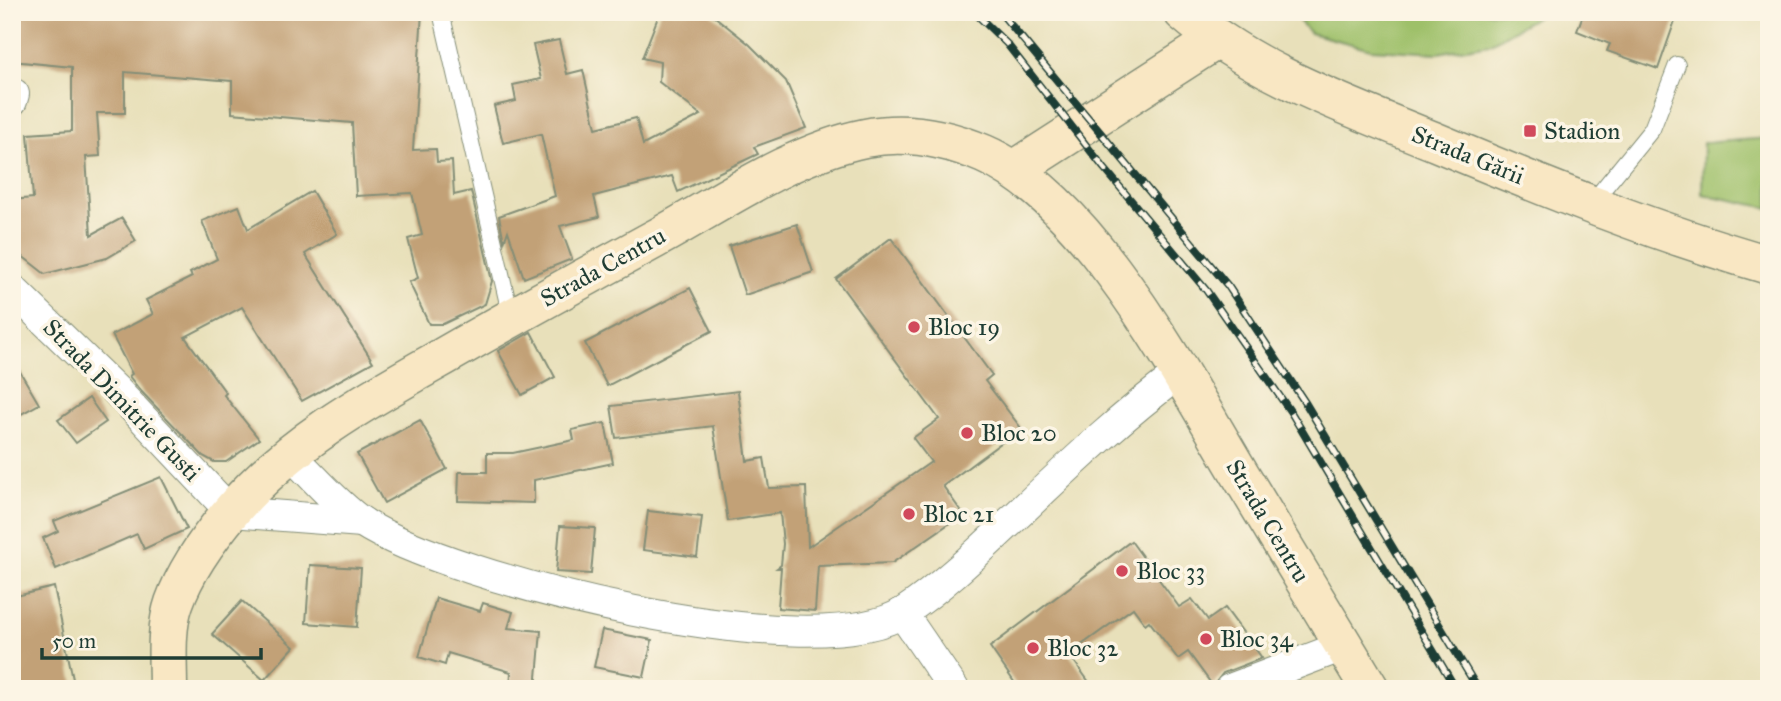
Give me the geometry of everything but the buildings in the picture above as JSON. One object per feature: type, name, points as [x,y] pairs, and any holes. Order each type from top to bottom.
[{"type":"main road","name":"Strada Gării","points":[[1183,12],[1216,40],[1358,110],[1589,205],[1667,234],[1769,265]]},
{"type":"main road","points":[[1014,170],[1216,40]]},
{"type":"main road","name":"Strada Centru","points":[[168,689],[168,638],[173,605],[188,573],[231,512],[289,453],[365,402],[510,317],[797,161],[861,139],[888,135],[915,135],[954,143],[1014,170],[1060,206],[1095,248],[1180,373],[1357,673]]},
{"type":"street","name":"Strada Dimitrie Gusti","points":[[12,289],[117,391],[231,512]]},
{"type":"street","points":[[289,453],[362,522],[440,558],[488,575],[570,598],[701,621],[813,632],[855,628],[902,613],[970,559],[1125,414],[1180,373]]},
{"type":"street","points":[[231,512],[362,522]]},
{"type":"street","points":[[902,613],[954,689]]},
{"type":"street","points":[[1230,689],[1357,673]]},
{"type":"lane","points":[[441,12],[510,317]]},
{"type":"lane","points":[[1589,205],[1652,129],[1677,65]]},
{"type":"green space","points":[[1291,12],[1545,12],[1489,44],[1438,53],[1371,49],[1310,33]]},
{"type":"green space","points":[[1769,138],[1769,208],[1702,194],[1703,143]]},
{"type":"railway","points":[[974,12],[1007,44],[1104,168],[1206,290],[1292,414],[1456,689]]},
{"type":"railway","points":[[1000,12],[1228,286],[1306,404],[1478,689]]},
{"type":"place","name":"Stadion","points":[[1530,131]]},
{"type":"place","name":"Bloc 19","points":[[914,327]]},
{"type":"place","name":"Bloc 20","points":[[967,433]]},
{"type":"place","name":"Bloc 21","points":[[909,514]]},
{"type":"place","name":"Bloc 33","points":[[1122,571]]},
{"type":"place","name":"Bloc 34","points":[[1206,639]]},
{"type":"place","name":"Bloc 32","points":[[1033,648]]}]
